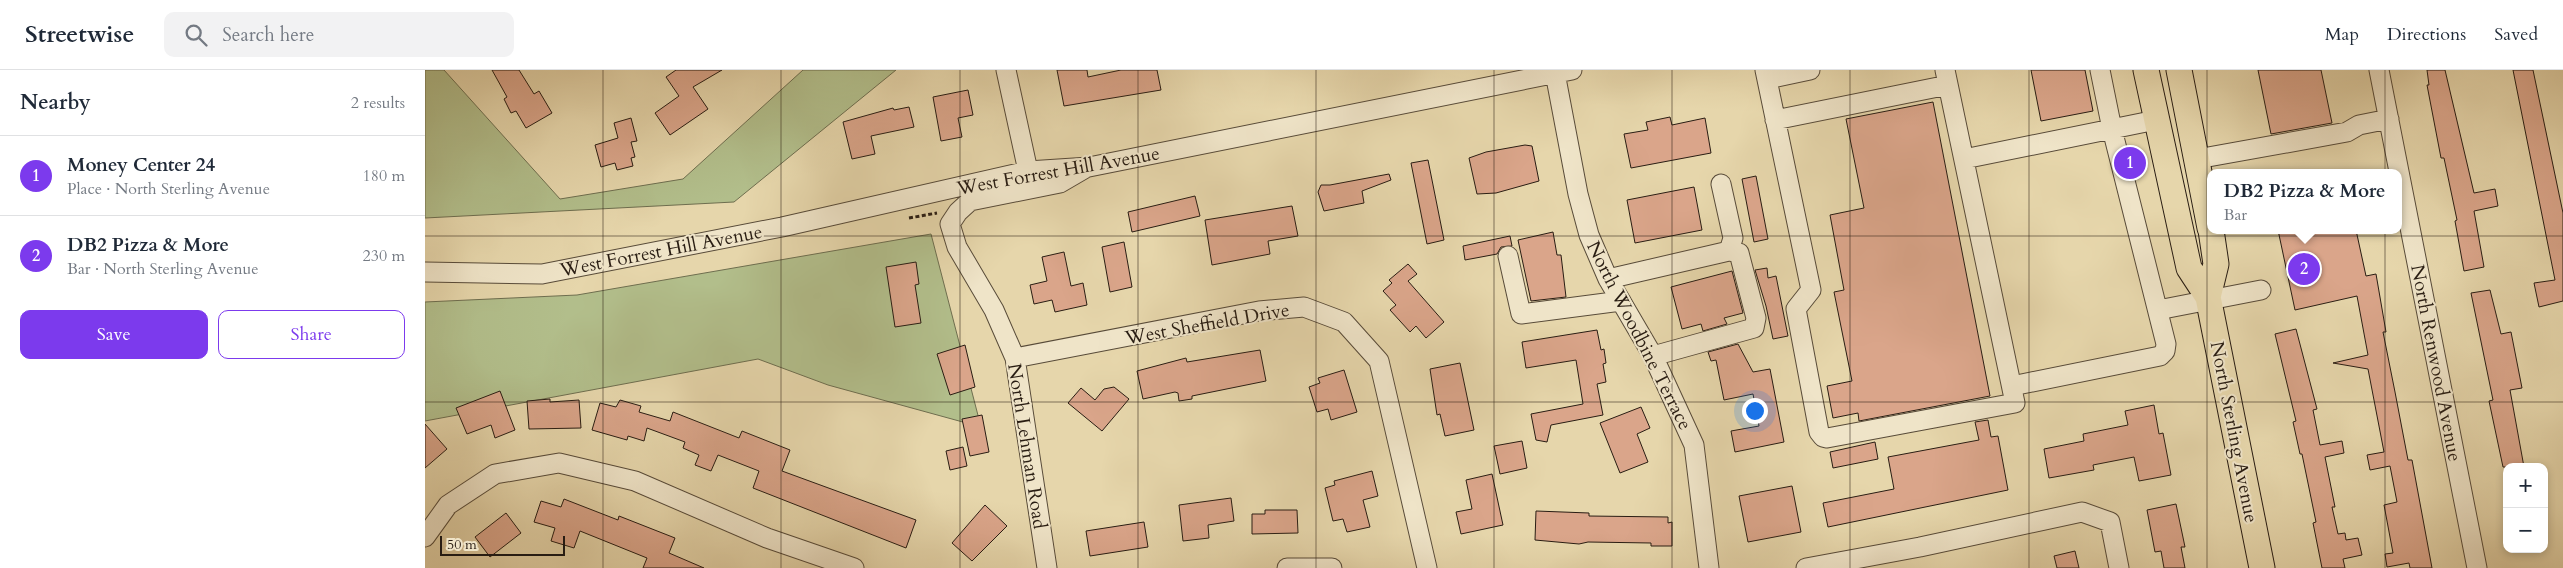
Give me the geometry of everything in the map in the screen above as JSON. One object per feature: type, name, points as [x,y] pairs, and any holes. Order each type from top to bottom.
[{"type":"main road","name":"North Sterling Avenue","points":[[2146,70],[2189,268],[2209,299],[2262,568]]},
{"type":"main road","name":"North Sterling Avenue","points":[[2179,70],[2207,206]]},
{"type":"main road","name":"North Sterling Avenue","points":[[2209,299],[2217,264],[2212,234]]},
{"type":"street","points":[[1006,70],[1028,171]]},
{"type":"street","points":[[1775,120],[1946,78],[2015,403],[1823,437],[1819,432],[1796,309],[1811,290],[1775,120],[1766,74],[1810,70]]},
{"type":"street","points":[[2012,386],[2160,356],[2165,351],[2166,344],[2112,129],[2100,70]]},
{"type":"street","name":"North Renwood Avenue","points":[[2379,70],[2399,169]]},
{"type":"street","name":"West Forrest Hill Avenue","points":[[425,272],[542,274],[588,266],[782,227],[1028,171],[1089,167],[1563,72]]},
{"type":"street","name":"North Woodbine Terrace","points":[[1563,72],[1578,194],[1589,234],[1608,279],[1653,356],[1694,444],[1709,568]]},
{"type":"street","points":[[2197,159],[2347,132],[2359,124],[2389,119]]},
{"type":"street","points":[[1964,159],[2157,120]]},
{"type":"street","name":"North Lehman Road","points":[[1047,568],[1015,358],[994,310],[957,247],[951,224],[958,212],[970,201],[1060,183],[1089,167]]},
{"type":"street","points":[[1721,184],[1733,238],[1729,251]]},
{"type":"street","name":"North Renwood Avenue","points":[[2402,185],[2477,568]]},
{"type":"street","points":[[1608,279],[1729,251],[1739,253],[1756,318],[1754,328],[1653,356]]},
{"type":"street","points":[[1508,256],[1521,314],[1621,302]]},
{"type":"street","points":[[2158,310],[2261,290]]},
{"type":"street","name":"West Sheffield Drive","points":[[1015,358],[1259,310],[1305,307],[1344,322],[1379,361],[1427,568]]},
{"type":"street","points":[[425,537],[448,506],[495,474],[559,463],[635,481],[767,538],[854,568]]},
{"type":"street","points":[[1805,568],[1920,547],[2082,512],[2110,522],[2119,568]]},
{"type":"street","points":[[1287,568],[1333,568]]},
{"type":"green space","points":[[425,70],[444,70],[560,199],[683,179],[803,70],[896,70],[734,202],[425,218]]},
{"type":"green space","points":[[931,234],[981,427],[828,385],[758,359],[425,421],[425,302],[577,295]]},
{"type":"building","points":[[492,70],[519,70],[534,94],[539,91],[552,113],[526,128],[516,111],[511,113],[504,99],[507,97]]},
{"type":"building","points":[[676,70],[722,70],[693,87],[708,109],[670,135],[655,113],[679,96],[666,77]]},
{"type":"building","points":[[1057,70],[1087,70],[1088,77],[1121,70],[1157,70],[1161,90],[1064,106]]},
{"type":"building","points":[[2031,70],[2085,70],[2093,111],[2041,121]]},
{"type":"building","points":[[2258,70],[2321,70],[2332,123],[2271,134]]},
{"type":"building","points":[[2427,70],[2445,70],[2474,193],[2495,189],[2498,206],[2474,211],[2484,267],[2464,271],[2455,221],[2457,220],[2444,158],[2441,158],[2427,85],[2429,85]]},
{"type":"building","points":[[2513,70],[2533,70],[2563,213],[2563,301],[2539,307],[2534,283],[2555,280]]},
{"type":"building","points":[[968,90],[973,115],[958,118],[962,137],[941,141],[933,97]]},
{"type":"building","points":[[1933,102],[1990,396],[1859,421],[1858,413],[1833,418],[1827,386],[1852,381],[1834,292],[1844,290],[1830,215],[1864,208],[1846,119]]},
{"type":"building","points":[[909,107],[914,127],[871,136],[875,154],[852,159],[843,122],[893,108],[894,110]]},
{"type":"building","points":[[1670,117],[1672,125],[1705,118],[1711,153],[1631,168],[1624,134],[1648,130],[1646,122]]},
{"type":"building","points":[[631,118],[637,141],[631,142],[635,157],[631,158],[633,166],[617,170],[615,163],[601,167],[595,145],[618,138],[614,123]]},
{"type":"building","points":[[1525,145],[1532,146],[1539,181],[1496,193],[1477,194],[1469,158],[1486,152]]},
{"type":"building","points":[[1428,160],[1444,240],[1427,244],[1411,163]]},
{"type":"building","points":[[1389,174],[1391,180],[1362,191],[1364,203],[1324,211],[1318,192],[1321,185]]},
{"type":"building","points":[[1756,176],[1768,239],[1754,242],[1742,179]]},
{"type":"building","points":[[1694,187],[1702,230],[1635,243],[1627,200]]},
{"type":"building","points":[[1195,196],[1200,216],[1132,232],[1128,212]]},
{"type":"building","points":[[1292,206],[1298,236],[1268,241],[1270,254],[1212,265],[1205,220]]},
{"type":"building","points":[[1553,232],[1557,255],[1561,255],[1566,297],[1531,301],[1518,240]]},
{"type":"building","points":[[2279,234],[2357,234],[2366,276],[2376,274],[2386,332],[2383,332],[2408,460],[2412,460],[2432,568],[2410,568],[2409,563],[2387,567],[2385,554],[2393,553],[2384,505],[2397,502],[2390,466],[2370,470],[2367,455],[2384,452],[2368,369],[2333,363],[2368,355],[2357,296],[2295,310]]},
{"type":"building","points":[[1510,236],[1512,246],[1501,247],[1497,254],[1465,260],[1463,246]]},
{"type":"building","points":[[1124,242],[1132,287],[1110,292],[1102,247]]},
{"type":"building","points":[[1064,252],[1071,286],[1083,283],[1087,305],[1055,312],[1052,300],[1034,304],[1030,285],[1047,281],[1042,257]]},
{"type":"building","points":[[916,262],[919,284],[915,285],[921,323],[895,327],[886,267]]},
{"type":"building","points":[[1408,264],[1417,274],[1408,281],[1444,322],[1426,338],[1416,326],[1410,332],[1390,310],[1396,305],[1383,291],[1392,283],[1389,280]]},
{"type":"building","points":[[1767,268],[1768,278],[1776,276],[1788,336],[1773,339],[1766,306],[1755,270]]},
{"type":"building","points":[[1732,271],[1743,313],[1724,318],[1727,324],[1703,331],[1701,324],[1682,329],[1671,287]]},
{"type":"building","points":[[2490,290],[2501,334],[2511,332],[2522,388],[2510,390],[2523,463],[2503,463],[2503,467],[2489,401],[2493,400],[2471,293]]},
{"type":"building","points":[[2296,329],[2317,409],[2313,410],[2320,445],[2342,441],[2344,453],[2325,457],[2335,507],[2332,507],[2338,534],[2345,533],[2346,540],[2358,538],[2362,555],[2343,559],[2345,568],[2322,568],[2313,523],[2316,522],[2302,454],[2300,454],[2293,422],[2296,421],[2275,334]]},
{"type":"building","points":[[1597,330],[1601,350],[1604,349],[1606,363],[1603,364],[1606,382],[1597,384],[1603,415],[1551,425],[1547,442],[1536,440],[1531,414],[1583,404],[1576,360],[1526,368],[1522,342]]},
{"type":"building","points":[[1738,344],[1753,372],[1770,369],[1784,442],[1735,452],[1731,431],[1759,426],[1753,394],[1724,400],[1716,360],[1711,361],[1708,352]]},
{"type":"building","points":[[965,345],[975,387],[950,395],[937,354]]},
{"type":"building","points":[[1260,350],[1266,381],[1192,396],[1192,399],[1179,401],[1178,393],[1175,392],[1143,399],[1137,371],[1186,358],[1187,362]]},
{"type":"building","points":[[1460,363],[1474,430],[1445,436],[1440,414],[1437,415],[1430,369]]},
{"type":"building","points":[[1344,370],[1357,412],[1331,420],[1328,409],[1317,412],[1309,387],[1320,383],[1318,378]]},
{"type":"building","points":[[1114,387],[1129,399],[1102,431],[1068,403],[1081,388],[1095,400],[1104,389]]},
{"type":"building","points":[[500,391],[515,430],[495,438],[491,425],[467,434],[456,408]]},
{"type":"building","points":[[550,399],[550,402],[579,400],[581,428],[529,429],[527,401]]},
{"type":"building","points":[[620,400],[641,406],[639,412],[670,421],[673,412],[739,438],[742,431],[790,450],[782,471],[916,520],[906,548],[753,488],[759,471],[718,455],[711,471],[695,465],[699,455],[683,448],[685,442],[647,428],[644,441],[628,436],[627,440],[592,430],[600,403],[616,407]]},
{"type":"building","points":[[2154,405],[2159,434],[2163,433],[2171,475],[2139,481],[2134,457],[2093,465],[2094,470],[2049,478],[2044,449],[2084,441],[2083,434],[2128,425],[2125,411]]},
{"type":"building","points":[[1641,407],[1650,428],[1637,434],[1648,462],[1620,473],[1600,423]]},
{"type":"building","points":[[982,415],[989,452],[970,456],[962,419]]},
{"type":"building","points":[[1988,420],[1991,437],[1998,436],[2008,490],[1828,527],[1823,503],[1894,489],[1888,457],[1979,440],[1975,422]]},
{"type":"building","points":[[425,424],[447,449],[425,468]]},
{"type":"building","points":[[1522,441],[1527,468],[1500,474],[1494,446]]},
{"type":"building","points":[[1875,442],[1878,459],[1833,468],[1830,452]]},
{"type":"building","points":[[963,447],[967,466],[950,470],[946,451]]},
{"type":"building","points":[[1372,471],[1378,496],[1363,500],[1370,527],[1347,532],[1343,519],[1333,521],[1325,488],[1335,485],[1334,481]]},
{"type":"building","points":[[1492,474],[1503,525],[1461,534],[1456,512],[1472,509],[1466,480]]},
{"type":"building","points":[[1792,486],[1801,532],[1748,542],[1739,496]]},
{"type":"building","points":[[1231,498],[1234,521],[1208,525],[1209,538],[1183,541],[1179,505]]},
{"type":"building","points":[[564,499],[618,520],[619,516],[675,538],[669,553],[704,568],[643,568],[647,558],[580,531],[574,548],[551,541],[555,528],[534,522],[541,501],[561,507]]},
{"type":"building","points":[[2176,504],[2185,547],[2181,547],[2185,568],[2164,568],[2161,551],[2155,552],[2147,510]]},
{"type":"building","points":[[985,505],[1007,526],[972,561],[952,543]]},
{"type":"building","points":[[1265,510],[1297,510],[1298,533],[1252,534],[1252,514],[1265,514]]},
{"type":"building","points":[[1536,511],[1589,513],[1589,516],[1668,517],[1668,523],[1672,522],[1672,546],[1651,546],[1651,543],[1588,542],[1579,544],[1535,540]]},
{"type":"building","points":[[506,513],[521,533],[490,557],[475,537]]},
{"type":"building","points":[[1144,522],[1148,547],[1090,556],[1086,531]]},
{"type":"building","points":[[2075,551],[2079,568],[2057,568],[2054,556]]},
{"type":"place","name":"Money Center 24","points":[[2130,163]]},
{"type":"place","name":"DB2 Pizza & More","points":[[2304,269]]}]
